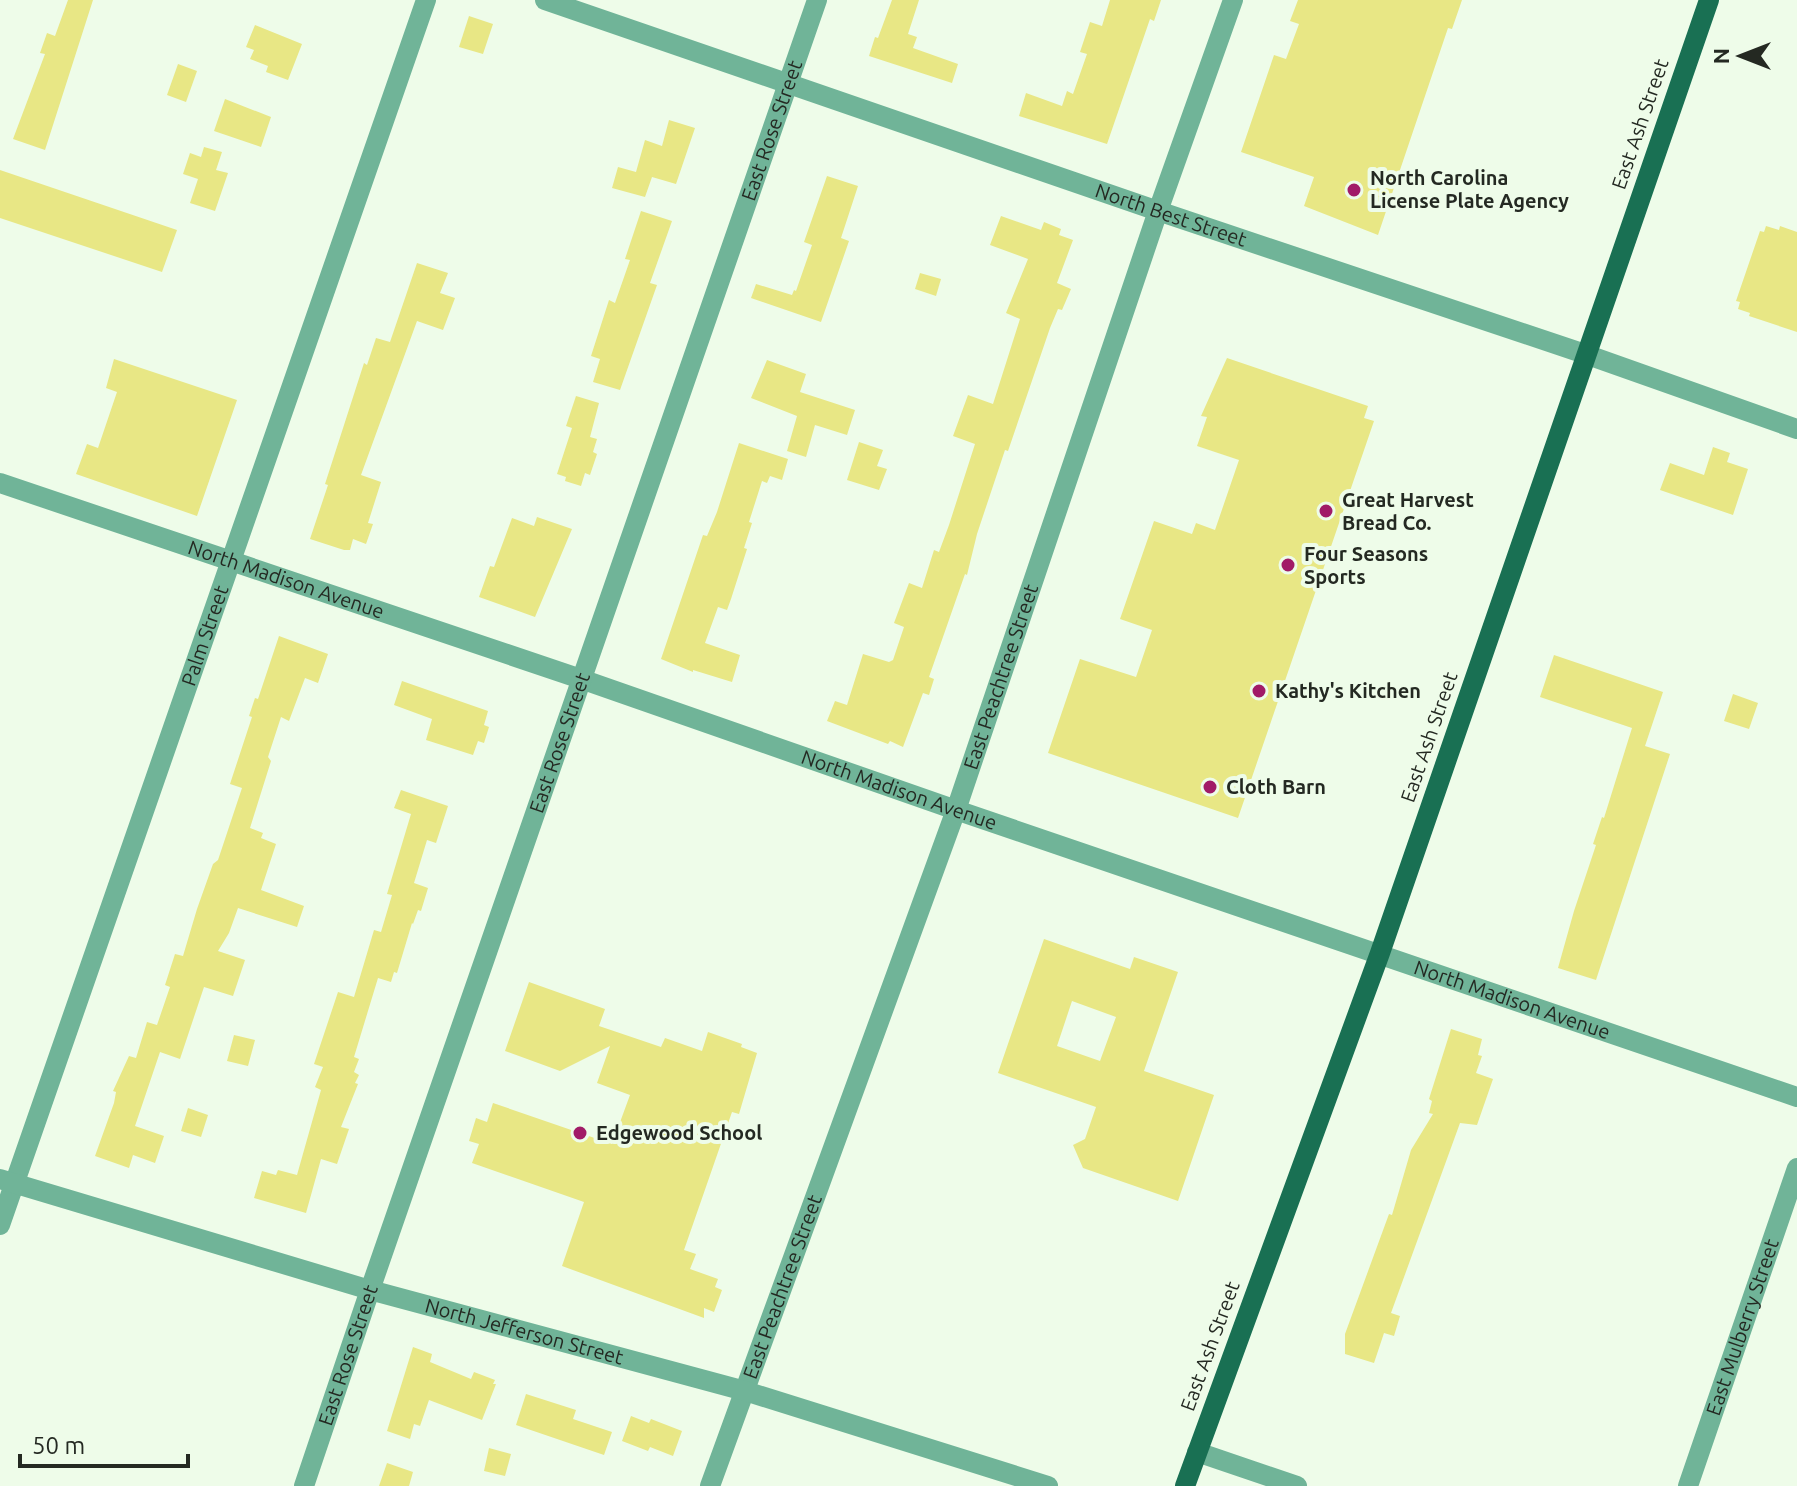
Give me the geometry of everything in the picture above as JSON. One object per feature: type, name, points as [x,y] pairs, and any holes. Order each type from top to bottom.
[{"type":"main road","name":"East Ash Street","points":[[1185,1486],[1380,953],[1709,0]]},
{"type":"street","name":"Palm Street","points":[[0,1225],[7,1181],[232,563],[426,0]]},
{"type":"street","name":"North Best Street","points":[[545,0],[1797,429]]},
{"type":"street","name":"East Rose Street","points":[[304,1486],[817,0]]},
{"type":"street","name":"East Peachtree Street","points":[[710,1486],[956,810],[1158,211],[1233,0]]},
{"type":"street","name":"North Madison Avenue","points":[[0,483],[1797,1097]]},
{"type":"street","name":"East Mulberry Street","points":[[1688,1486],[1797,1168]]},
{"type":"street","name":"North Jefferson Street","points":[[7,1181],[370,1290],[745,1391],[1048,1486]]},
{"type":"street","points":[[1197,1452],[1297,1486]]},
{"type":"building","points":[[68,0],[93,0],[45,150],[13,139],[45,54],[40,53],[47,33],[55,36]]},
{"type":"building","points":[[892,0],[919,0],[908,34],[917,37],[913,48],[958,64],[952,83],[869,56]]},
{"type":"building","points":[[1110,0],[1161,0],[1154,21],[1150,19],[1107,144],[1019,116],[1026,93],[1062,106],[1067,91],[1073,94],[1087,54],[1080,52],[1090,22],[1102,26]]},
{"type":"building","points":[[1298,0],[1462,0],[1452,29],[1448,28],[1378,235],[1304,206],[1314,177],[1241,152],[1274,55],[1286,59],[1299,24],[1290,21]]},
{"type":"building","points":[[469,16],[493,24],[483,54],[459,47]]},
{"type":"building","points":[[255,25],[302,44],[288,80],[266,72],[268,66],[250,59],[254,50],[246,47]]},
{"type":"building","points":[[178,64],[197,71],[186,102],[167,95]]},
{"type":"building","points":[[225,99],[271,117],[261,147],[214,131]]},
{"type":"building","points":[[669,120],[695,128],[676,184],[652,177],[645,197],[612,188],[618,167],[636,172],[645,140],[662,146]]},
{"type":"building","points":[[204,147],[222,152],[216,170],[228,173],[215,211],[190,203],[198,179],[183,174],[190,153],[201,157]]},
{"type":"building","points":[[0,170],[177,230],[162,272],[0,218]]},
{"type":"building","points":[[827,176],[858,186],[841,238],[849,241],[821,322],[751,298],[756,284],[792,295],[796,291],[812,245],[804,242]]},
{"type":"building","points":[[641,211],[672,221],[650,283],[657,285],[620,390],[593,382],[600,359],[591,356],[609,300],[615,303],[630,260],[625,259]]},
{"type":"building","points":[[1001,216],[1041,230],[1044,222],[1061,229],[1059,235],[1073,240],[1057,283],[1071,289],[1050,328],[1008,451],[1005,450],[967,575],[929,677],[934,679],[929,695],[923,693],[903,747],[827,721],[835,701],[847,705],[863,654],[889,662],[893,660],[904,627],[894,623],[909,583],[922,588],[934,550],[939,552],[949,525],[975,444],[953,436],[968,395],[993,404],[1020,319],[1006,313],[1028,259],[990,245]]},
{"type":"building","points":[[1766,226],[1779,230],[1780,226],[1797,232],[1797,332],[1749,316],[1750,313],[1738,309],[1740,302],[1736,301],[1760,231],[1764,232]]},
{"type":"building","points":[[417,263],[448,273],[440,293],[455,298],[443,330],[417,321],[361,475],[381,482],[368,523],[373,524],[366,544],[353,539],[350,550],[344,550],[310,539],[364,363],[367,365],[376,338],[390,342]]},
{"type":"building","points":[[920,273],[941,279],[936,296],[915,289]]},
{"type":"building","points":[[1227,358],[1368,406],[1364,418],[1374,421],[1238,818],[1048,753],[1080,659],[1136,677],[1152,630],[1120,619],[1154,521],[1192,534],[1196,523],[1215,530],[1239,460],[1197,446],[1207,417],[1201,416]]},
{"type":"building","points":[[114,359],[237,400],[197,516],[76,474],[87,444],[98,448],[117,392],[106,388]]},
{"type":"building","points":[[767,360],[806,374],[800,392],[855,410],[847,435],[815,425],[806,457],[787,451],[797,416],[751,398]]},
{"type":"building","points":[[576,396],[599,403],[590,437],[597,439],[593,452],[597,454],[590,475],[585,473],[581,486],[565,481],[566,477],[557,474],[572,428],[566,426]]},
{"type":"building","points":[[859,442],[883,450],[877,466],[887,469],[879,490],[847,480]]},
{"type":"building","points":[[739,443],[788,459],[782,480],[770,476],[767,483],[762,481],[749,522],[752,523],[744,548],[747,549],[731,599],[727,610],[718,607],[705,643],[740,655],[732,682],[693,672],[661,659],[703,535],[707,536],[717,512]]},
{"type":"building","points":[[1713,447],[1730,453],[1727,462],[1748,469],[1733,515],[1660,490],[1670,463],[1704,475]]},
{"type":"building","points":[[537,517],[572,529],[535,617],[479,597],[512,518],[534,526]]},
{"type":"building","points":[[279,636],[328,654],[318,683],[305,678],[289,721],[281,717],[250,828],[263,833],[261,838],[276,844],[261,890],[304,906],[297,927],[238,908],[218,951],[245,960],[233,996],[204,987],[180,1059],[160,1052],[135,1126],[164,1136],[155,1163],[133,1155],[129,1168],[95,1156],[114,1103],[116,1092],[113,1091],[129,1056],[136,1058],[147,1022],[157,1025],[170,987],[165,985],[175,954],[183,956],[242,788],[230,784],[252,717],[249,716],[255,698],[258,699]]},
{"type":"building","points":[[1554,655],[1663,692],[1645,746],[1670,754],[1596,980],[1558,968],[1596,845],[1593,844],[1632,728],[1540,697]]},
{"type":"building","points":[[402,681],[488,711],[484,725],[489,727],[484,743],[478,741],[473,755],[426,740],[432,719],[394,705]]},
{"type":"building","points":[[1733,694],[1758,703],[1749,729],[1724,721]]},
{"type":"building","points":[[401,790],[448,806],[436,843],[427,840],[414,883],[428,888],[421,911],[418,910],[412,923],[397,973],[394,972],[391,982],[378,978],[354,1057],[359,1059],[354,1072],[359,1075],[355,1083],[358,1084],[341,1127],[349,1129],[337,1164],[321,1159],[306,1213],[254,1198],[262,1171],[276,1175],[278,1170],[297,1175],[321,1090],[315,1087],[323,1067],[314,1064],[338,992],[354,997],[374,930],[381,932],[392,895],[387,894],[411,814],[394,808]]},
{"type":"building","points":[[1044,939],[1130,969],[1134,957],[1178,972],[1144,1071],[1214,1095],[1178,1201],[1083,1168],[1073,1145],[1085,1139],[1096,1107],[998,1073]],"holes":[[[1072,1001],[1116,1017],[1100,1061],[1057,1046]]]},
{"type":"building","points":[[529,982],[605,1009],[599,1026],[661,1047],[665,1038],[702,1051],[708,1032],[757,1053],[739,1114],[732,1112],[684,1250],[696,1254],[690,1269],[718,1279],[715,1287],[722,1290],[714,1312],[704,1308],[704,1318],[562,1266],[584,1202],[472,1163],[479,1144],[469,1141],[476,1118],[487,1122],[493,1103],[612,1144],[630,1095],[597,1083],[610,1046],[560,1071],[505,1051]]},
{"type":"building","points":[[1451,1029],[1482,1039],[1478,1055],[1482,1056],[1476,1073],[1493,1079],[1477,1125],[1460,1123],[1391,1313],[1400,1316],[1394,1336],[1384,1333],[1374,1363],[1345,1354],[1345,1334],[1389,1214],[1392,1215],[1411,1150],[1433,1114],[1429,1113],[1432,1101],[1429,1099]]},
{"type":"building","points":[[234,1035],[255,1040],[248,1066],[227,1061]]},
{"type":"building","points":[[188,1108],[208,1115],[201,1137],[181,1131]]},
{"type":"building","points":[[413,1347],[432,1354],[430,1362],[471,1379],[474,1372],[495,1380],[482,1420],[429,1400],[420,1426],[414,1424],[410,1439],[387,1431]]},
{"type":"building","points":[[526,1394],[576,1410],[573,1419],[612,1432],[604,1455],[516,1425]]},
{"type":"building","points":[[631,1416],[649,1423],[651,1419],[682,1431],[673,1456],[622,1441]]},
{"type":"building","points":[[489,1448],[511,1454],[505,1476],[484,1471]]},
{"type":"building","points":[[387,1463],[413,1472],[409,1486],[379,1486]]},
{"type":"place","name":"North Carolina License Plate Agency","points":[[1354,190]]},
{"type":"place","name":"Great Harvest Bread Co.","points":[[1326,511]]},
{"type":"place","name":"Four Seasons Sports","points":[[1288,565]]},
{"type":"place","name":"Kathy's Kitchen","points":[[1259,691]]},
{"type":"place","name":"Cloth Barn","points":[[1210,787]]},
{"type":"place","name":"Edgewood School","points":[[580,1133]]}]
